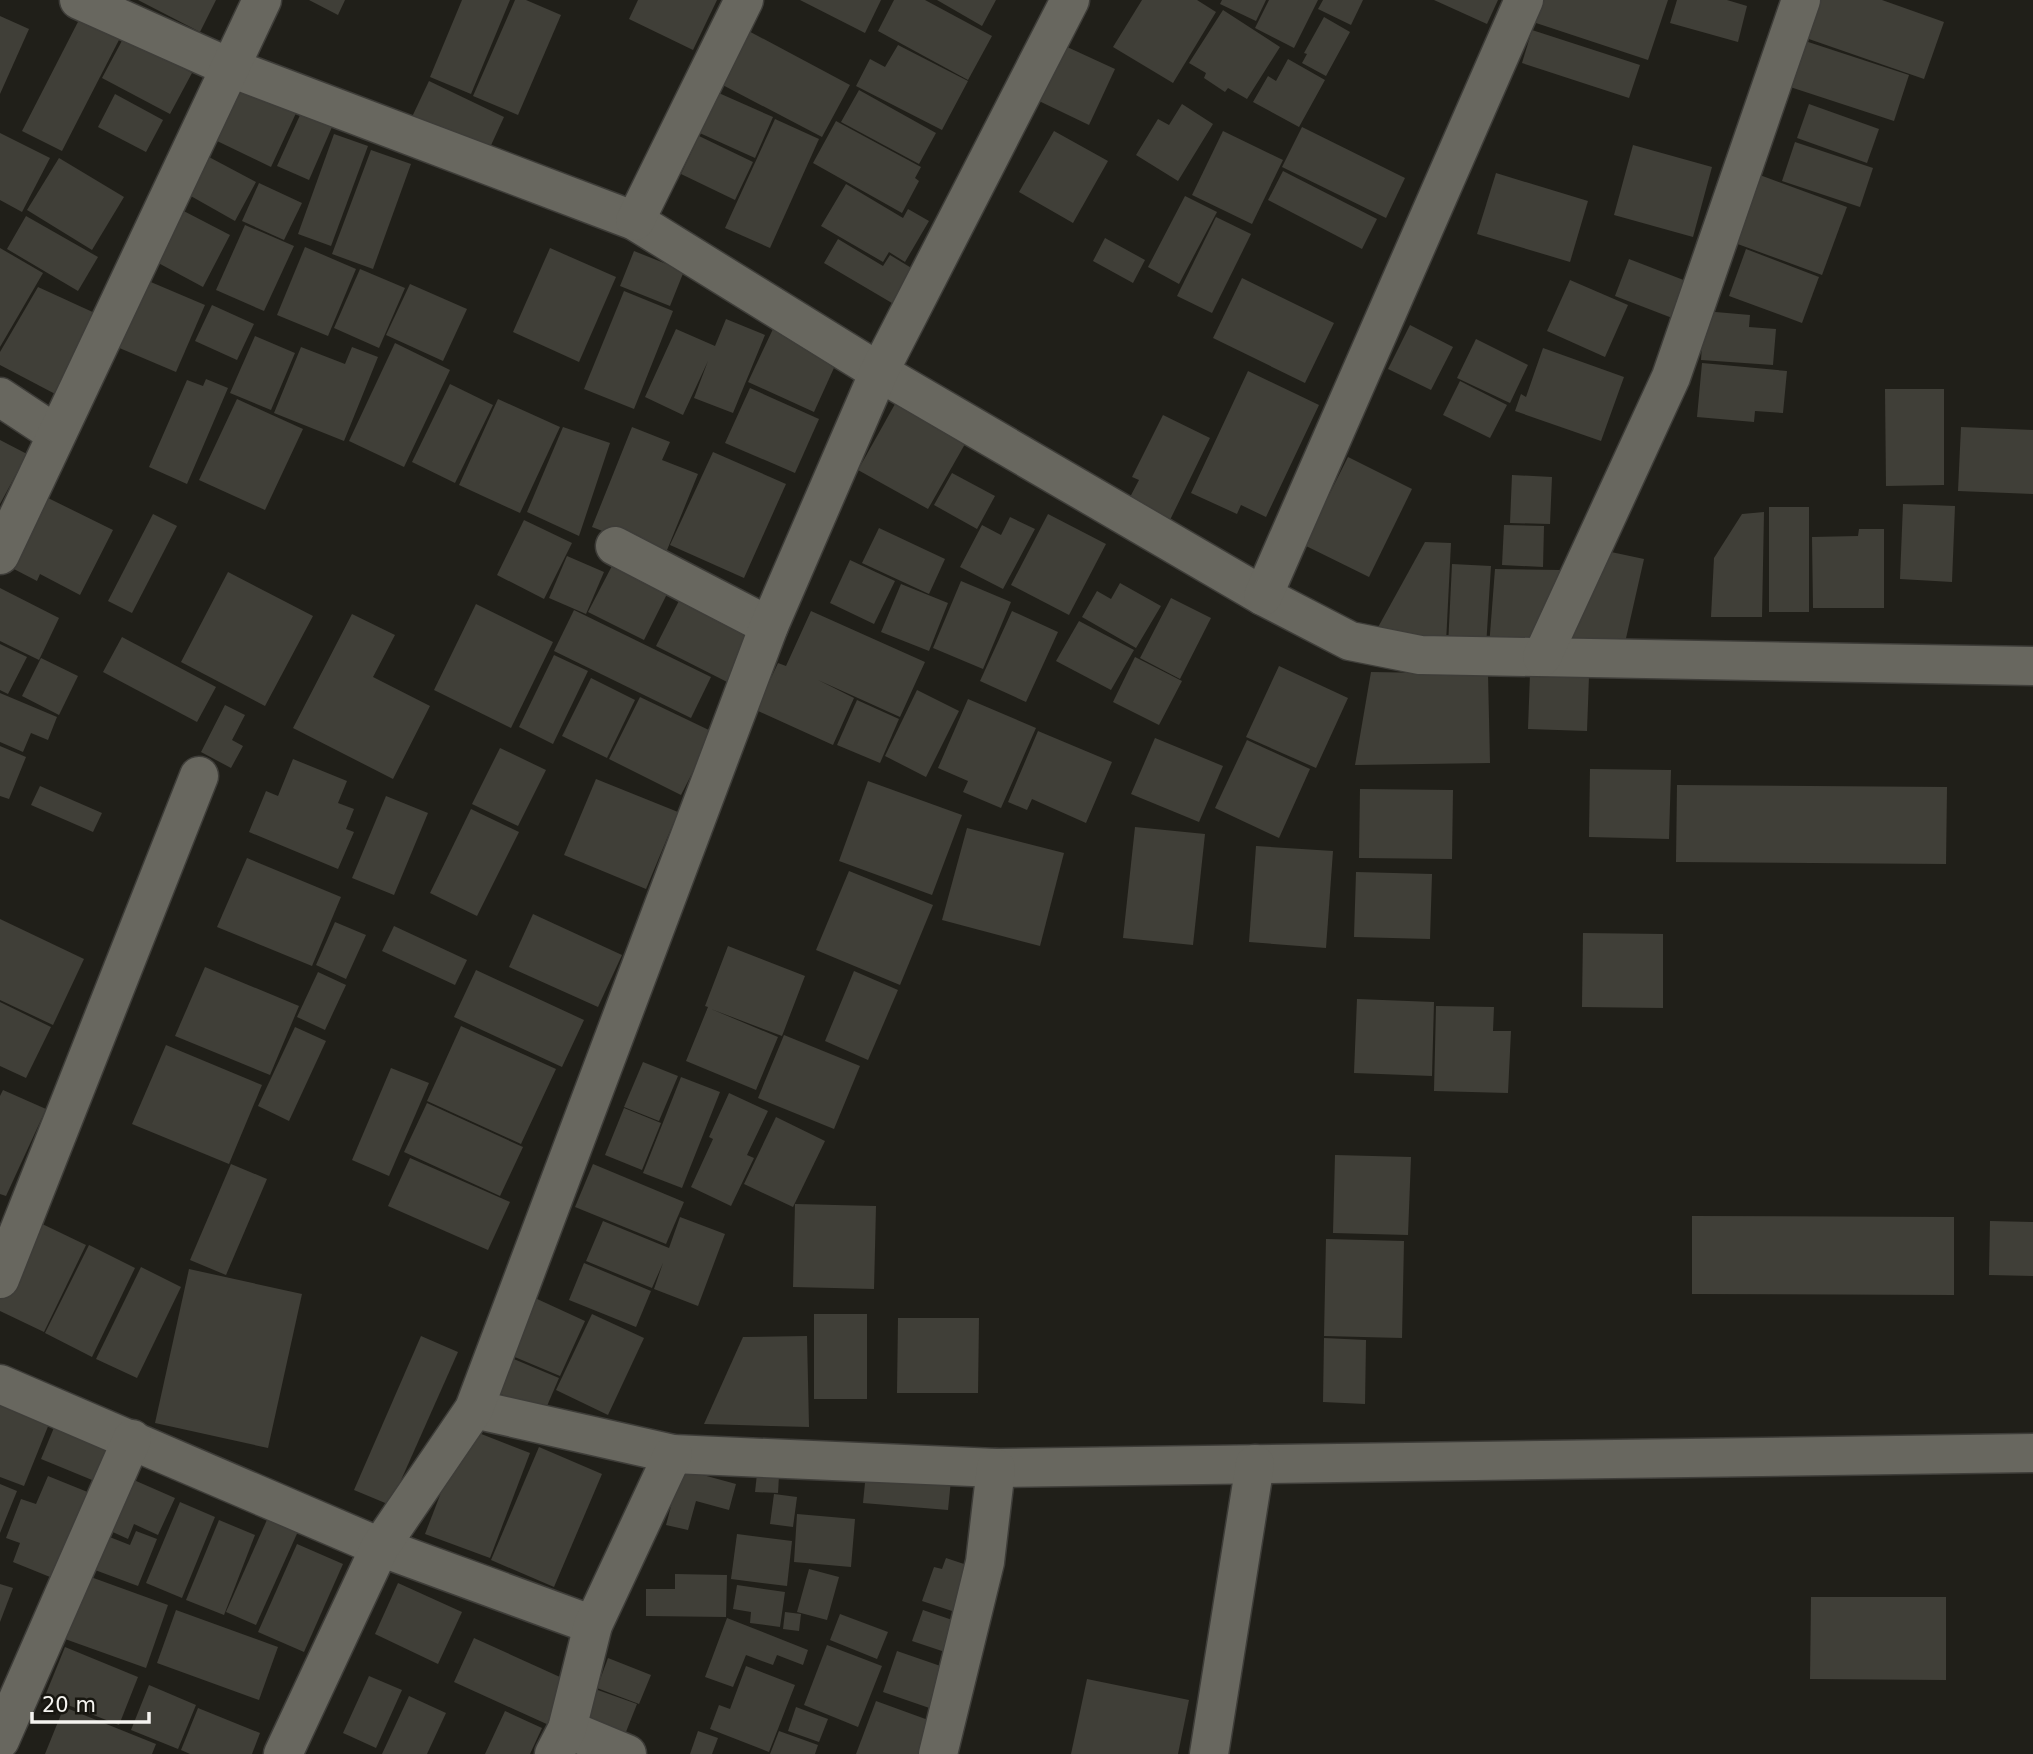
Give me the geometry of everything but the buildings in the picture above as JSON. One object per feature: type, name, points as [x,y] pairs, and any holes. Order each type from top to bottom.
[{"type":"street","points":[[79,0],[231,68],[635,221],[879,372],[1263,596],[1350,641],[1420,655],[2033,666]]},
{"type":"street","points":[[0,555],[262,0]]},
{"type":"street","points":[[635,221],[744,0]]},
{"type":"street","points":[[283,1754],[380,1547],[474,1409],[769,626],[879,372],[1070,0]]},
{"type":"street","points":[[1263,596],[1524,0]]},
{"type":"street","points":[[1542,657],[1671,377],[1801,0]]},
{"type":"street","points":[[0,397],[56,434]]},
{"type":"street","points":[[615,546],[769,626]]},
{"type":"street","points":[[0,1279],[199,776]]},
{"type":"street","points":[[0,1384],[380,1547],[593,1625]]},
{"type":"street","points":[[474,1409],[674,1454],[996,1468],[2033,1453]]},
{"type":"street","points":[[0,1740],[132,1439]]},
{"type":"street","points":[[627,1754],[561,1742],[593,1625],[674,1454]]},
{"type":"street","points":[[1209,1754],[1255,1464]]},
{"type":"street","points":[[939,1754],[985,1562],[996,1468]]}]
